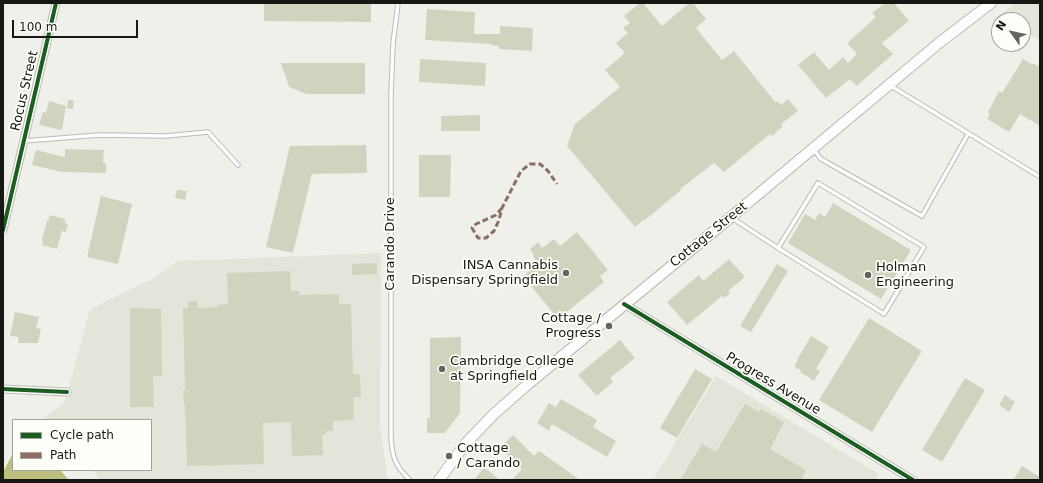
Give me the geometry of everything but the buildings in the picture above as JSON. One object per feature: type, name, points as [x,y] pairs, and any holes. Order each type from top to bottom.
[{"type":"main road","name":"Cottage Street","points":[[439,480],[466,443],[494,414],[527,385],[939,43],[991,3]]},
{"type":"street","name":"Rocus Street","points":[[3,230],[56,3]]},
{"type":"street","name":"Progress Avenue","points":[[624,304],[913,480]]},
{"type":"street","points":[[3,389],[67,392]]},
{"type":"lane","name":"Carando Drive","points":[[398,3],[393,44],[391,95],[391,436],[392,451],[395,462],[410,480]]},
{"type":"lane","points":[[888,85],[1040,178]]},
{"type":"lane","points":[[24,141],[99,135],[166,136],[208,132],[238,165]]},
{"type":"lane","points":[[812,149],[821,159],[922,216],[968,134]]},
{"type":"lane","points":[[731,217],[778,248],[884,314],[924,247],[818,183],[778,248]]},
{"type":"shaded area","points":[[1016,3],[1040,3],[1040,39],[1031,35],[1031,12],[1003,12]]},
{"type":"shaded area","points":[[381,253],[380,425],[388,480],[101,480],[93,471],[152,471],[152,419],[44,418],[65,402],[90,309],[154,278],[178,261]]},
{"type":"shaded area","points":[[716,376],[879,474],[876,480],[653,480]]},
{"type":"shaded area","points":[[12,455],[12,471],[61,471],[69,480],[3,480],[3,472]]},
{"type":"marked path","points":[[502,208],[496,215],[476,224],[472,228],[478,238],[486,238],[494,231],[502,208],[521,171],[530,164],[540,164],[548,171],[557,184]]},
{"type":"cycle path","points":[[3,230],[56,3]]},
{"type":"cycle path","points":[[624,304],[913,480]]},
{"type":"cycle path","points":[[3,389],[67,392]]},
{"type":"place","name":"INSA Cannabis Dispensary Springfield","points":[[566,273]]},
{"type":"place","name":"Holman Engineering","points":[[868,275]]},
{"type":"place","name":"Cottage / Progress","points":[[609,326]]},
{"type":"place","name":"Cambridge College at Springfield","points":[[442,369]]},
{"type":"place","name":"Cottage / Carando","points":[[449,456]]}]
